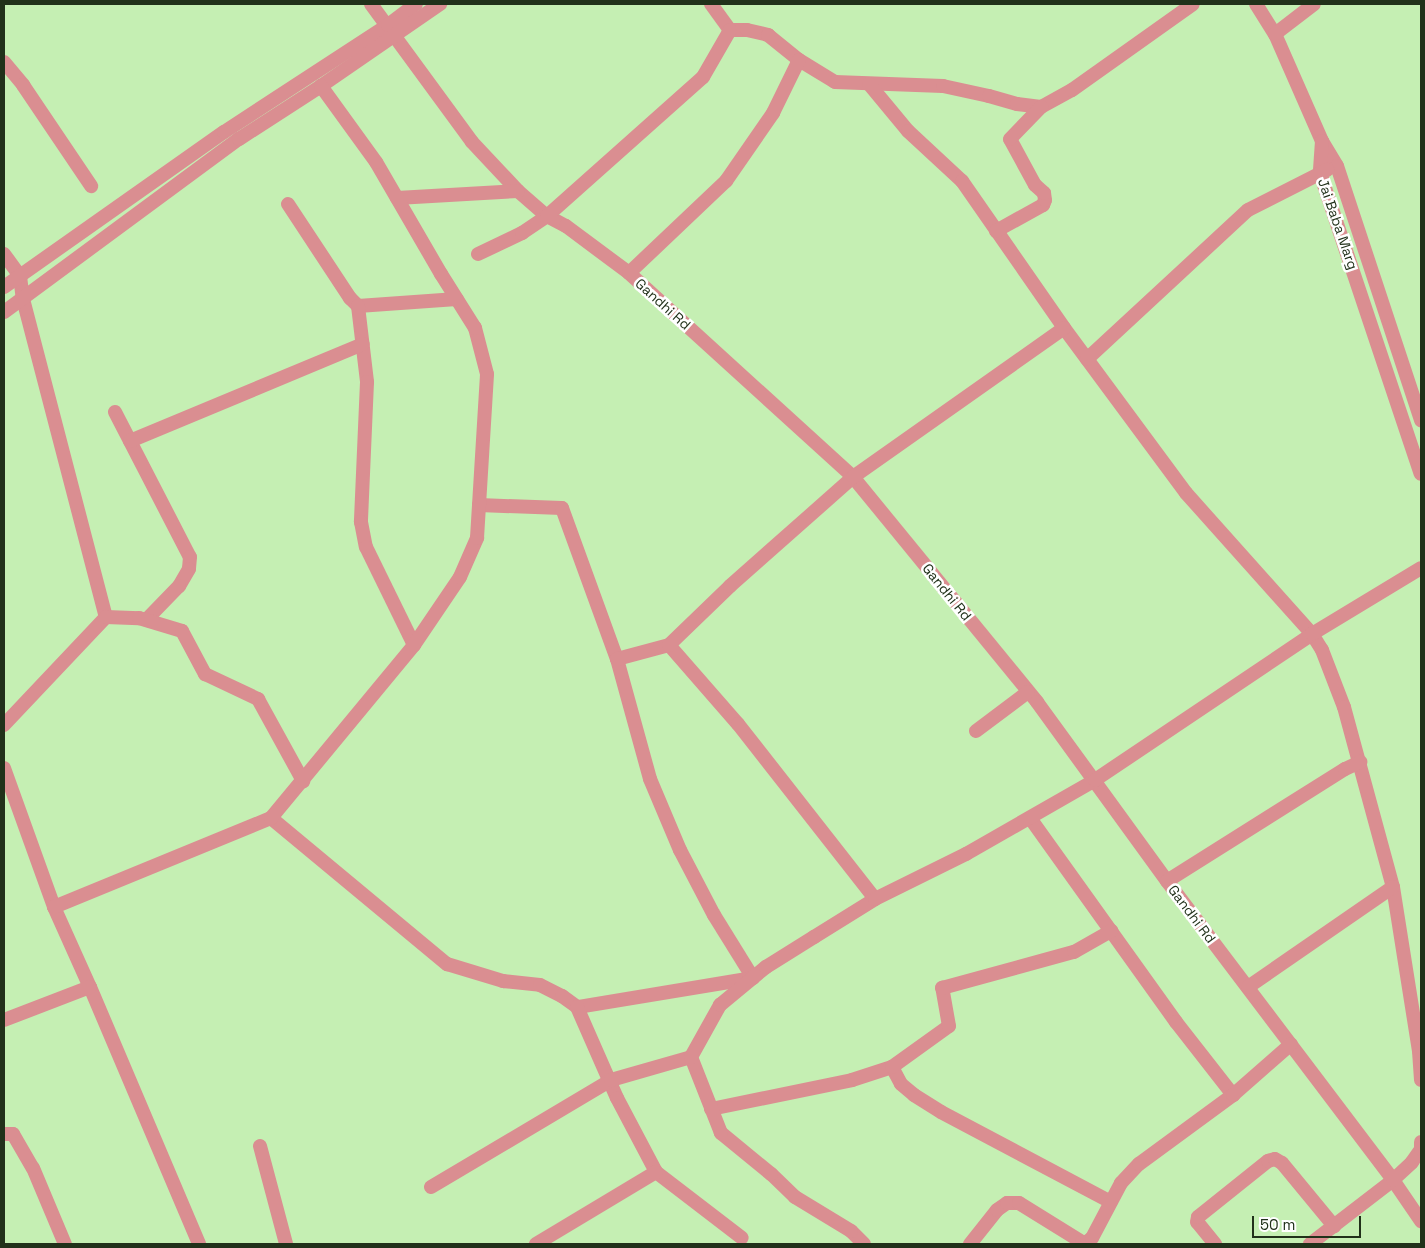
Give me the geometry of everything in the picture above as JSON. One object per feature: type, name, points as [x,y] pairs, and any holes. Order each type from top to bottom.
[{"type":"street","name":"Gandhi Rd","points":[[371,4],[472,142],[518,191],[547,216],[566,226],[630,273],[853,477],[1028,692],[1095,780],[1167,881],[1393,1180],[1421,1221]]},
{"type":"street","points":[[4,312],[239,139],[321,86],[391,30],[416,4]]},
{"type":"street","points":[[4,287],[224,132],[391,30],[440,4]]},
{"type":"street","points":[[711,4],[730,30]]},
{"type":"street","points":[[996,231],[1036,209],[1045,200],[1044,193],[1035,185],[1010,138],[1041,107],[1072,90],[1193,4]]},
{"type":"street","points":[[1256,4],[1275,34],[1322,141]]},
{"type":"street","points":[[1275,34],[1314,4]]},
{"type":"street","points":[[730,30],[747,30],[768,35],[799,60],[835,82],[943,86],[1017,104],[1041,107]]},
{"type":"street","points":[[478,254],[522,233],[547,216],[703,77],[730,30]]},
{"type":"street","points":[[630,273],[726,181],[773,113],[799,60]]},
{"type":"street","points":[[4,62],[23,85],[91,186]]},
{"type":"street","points":[[869,84],[908,131],[962,181],[1064,328],[1186,493],[1312,634],[1322,650],[1344,707],[1393,887],[1419,1051],[1421,1080]]},
{"type":"street","points":[[54,907],[271,818],[414,645],[460,577],[477,538],[488,374],[475,328],[440,274],[376,162],[321,86]]},
{"type":"street","name":"Jai Baba Marg","points":[[1322,141],[1336,166],[1421,420]]},
{"type":"street","name":"Jai Baba Marg","points":[[1322,141],[1320,173],[1421,474]]},
{"type":"street","points":[[1087,359],[1248,210],[1336,166]]},
{"type":"street","points":[[397,198],[518,191]]},
{"type":"street","points":[[288,204],[350,298],[358,306],[367,382],[361,522],[366,547],[414,645]]},
{"type":"street","points":[[1347,250],[1363,245]]},
{"type":"street","points":[[4,254],[20,276],[23,299],[106,617]]},
{"type":"street","points":[[358,306],[457,298]]},
{"type":"street","points":[[617,659],[670,645],[730,586],[853,477],[1064,328]]},
{"type":"street","points":[[130,441],[363,344]]},
{"type":"street","points":[[115,412],[190,557],[189,569],[179,586],[146,620]]},
{"type":"street","points":[[479,505],[562,508],[617,659],[650,779],[680,850],[714,915],[753,978]]},
{"type":"street","points":[[431,1186],[611,1080],[691,1056],[720,1005],[766,967],[875,900],[966,854],[1095,780],[1312,634],[1421,568]]},
{"type":"street","points":[[106,617],[146,620],[182,631],[205,674],[258,699],[302,781]]},
{"type":"street","points":[[4,725],[106,617]]},
{"type":"street","points":[[670,645],[738,724],[875,900]]},
{"type":"street","points":[[976,732],[1028,692]]},
{"type":"street","points":[[1167,881],[1360,762]]},
{"type":"street","points":[[4,768],[54,907],[199,1244]]},
{"type":"street","points":[[271,818],[447,964],[503,982],[540,985],[562,996],[577,1007],[611,1080],[617,1098],[656,1172],[742,1238]]},
{"type":"street","points":[[1030,818],[1233,1095]]},
{"type":"street","points":[[1248,986],[1393,887]]},
{"type":"street","points":[[711,1109],[852,1080],[892,1067],[949,1026],[942,988],[1074,952],[1111,931]]},
{"type":"street","points":[[577,1007],[753,978]]},
{"type":"street","points":[[4,1020],[90,987]]},
{"type":"street","points":[[970,1244],[997,1210],[1007,1203],[1019,1204],[1082,1242],[1089,1243],[1121,1183],[1139,1164],[1233,1095],[1291,1044]]},
{"type":"street","points":[[691,1056],[721,1133],[771,1174],[795,1197],[851,1231],[864,1244]]},
{"type":"street","points":[[892,1067],[901,1084],[914,1095],[1111,1202]]},
{"type":"street","points":[[4,1134],[14,1134],[34,1168],[65,1244]]},
{"type":"street","points":[[1310,1244],[1393,1180],[1412,1162],[1421,1149],[1421,1142]]},
{"type":"street","points":[[260,1146],[286,1244]]},
{"type":"street","points":[[1215,1244],[1197,1222],[1198,1217],[1268,1161],[1275,1159],[1282,1163],[1334,1226]]},
{"type":"street","points":[[536,1244],[552,1240],[656,1172]]}]
